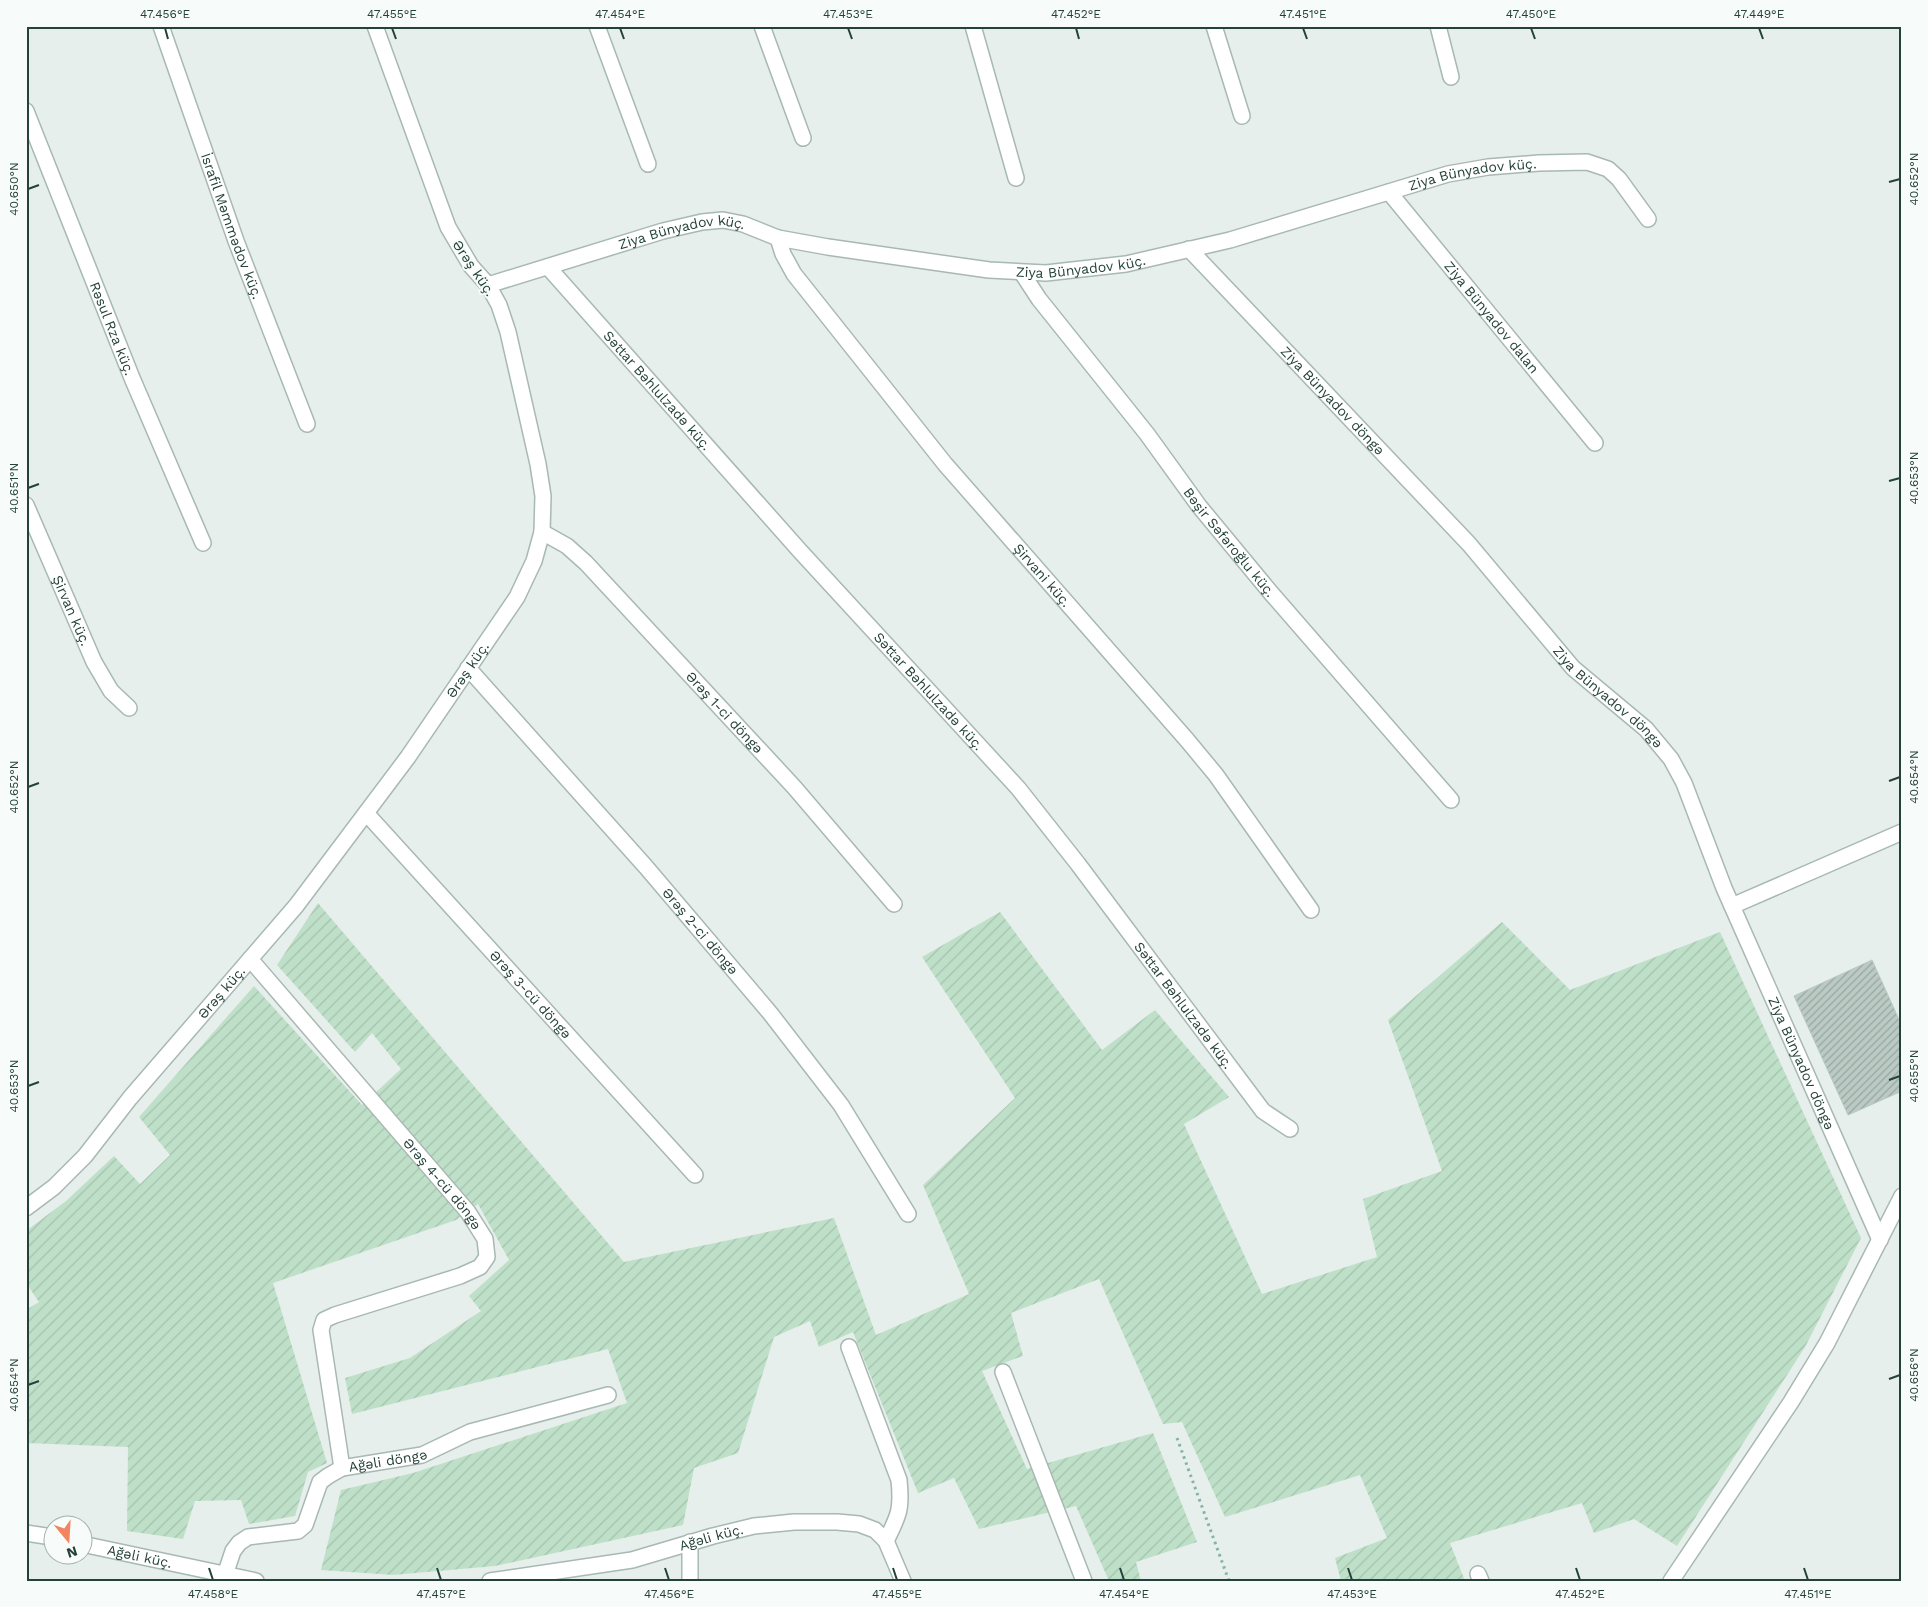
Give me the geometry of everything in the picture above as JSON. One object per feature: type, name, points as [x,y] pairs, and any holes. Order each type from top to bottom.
[{"type":"street","name":"İsrafil Məmmədov küç.","points":[[161,26],[236,241],[307,424]]},
{"type":"street","name":"Ərəş küç.","points":[[26,1208],[54,1187],[85,1156],[130,1098],[296,906],[408,757],[517,597],[534,561],[542,532],[543,496],[538,464],[508,332],[499,305],[488,285],[471,266],[448,227],[375,26]]},
{"type":"street","points":[[597,26],[648,164]]},
{"type":"street","points":[[762,26],[803,138]]},
{"type":"street","points":[[973,26],[1016,178]]},
{"type":"street","points":[[1214,26],[1242,116]]},
{"type":"street","points":[[1438,26],[1451,77]]},
{"type":"street","name":"Rəsul Rza küç.","points":[[26,111],[132,378],[203,543]]},
{"type":"street","name":"Ziya Bünyadov küç.","points":[[488,285],[663,231],[702,222],[723,220],[743,224],[778,238],[989,270],[1046,273],[1126,264],[1230,240],[1448,174],[1488,167],[1539,163],[1587,162],[1608,169],[1619,179],[1648,219]]},
{"type":"street","name":"Ziya Bünyadov dalan","points":[[1389,192],[1595,443]]},
{"type":"street","name":"Şirvani küç.","points":[[778,238],[783,254],[800,282],[945,464],[1216,775],[1311,910]]},
{"type":"street","name":"Ziya Bünyadov döngə","points":[[1189,249],[1469,544],[1573,668],[1646,729],[1671,759],[1684,783],[1732,906],[1880,1240]]},
{"type":"street","name":"Səttar Bəhlulzadə küç.","points":[[548,267],[800,551],[1018,788],[1078,864],[1263,1111],[1290,1129]]},
{"type":"street","name":"Bəşir Səfəroğlu küç.","points":[[1022,273],[1039,299],[1147,434],[1199,506],[1450,800]]},
{"type":"street","name":"Şirvan küç.","points":[[26,505],[94,662],[111,690],[129,708]]},
{"type":"street","name":"Ərəş 1-ci döngə","points":[[542,532],[567,546],[586,563],[794,787],[894,904]]},
{"type":"street","name":"Ərəş 2-ci döngə","points":[[468,668],[646,867],[770,1013],[841,1105],[908,1214]]},
{"type":"street","name":"Ərəş 3-cü döngə","points":[[366,813],[695,1175]]},
{"type":"street","points":[[1732,906],[1902,832]]},
{"type":"street","name":"Ərəş 4-cü döngə","points":[[250,959],[468,1212],[485,1239],[487,1257],[480,1267],[460,1276],[335,1314],[324,1320],[321,1330],[342,1468]]},
{"type":"street","points":[[1672,1581],[1791,1402],[1827,1343],[1902,1196]]},
{"type":"street","points":[[849,1347],[898,1480],[901,1502],[898,1516],[886,1540],[903,1581]]},
{"type":"street","points":[[1003,1372],[1084,1581]]},
{"type":"street","name":"Ağəli döngə","points":[[224,1578],[233,1550],[248,1537],[289,1533],[298,1531],[305,1525],[320,1482],[342,1468],[422,1455],[470,1432],[608,1395]]},
{"type":"street","name":"Ağəli küç.","points":[[490,1581],[632,1560],[690,1542],[754,1526],[794,1522],[859,1524],[875,1530],[886,1540]]},
{"type":"street","points":[[26,1533],[42,1536]]},
{"type":"street","points":[[690,1542],[690,1581]]},
{"type":"street","name":"Ağəli küç.","points":[[92,1546],[224,1578],[256,1581]]},
{"type":"path","points":[[1177,1438],[1230,1581]]},
{"type":"green space","points":[[318,903],[624,1262],[834,1218],[876,1335],[969,1294],[923,1185],[1015,1098],[922,957],[1000,912],[1102,1050],[1155,1010],[1229,1097],[1184,1124],[1262,1294],[1377,1257],[1363,1199],[1442,1171],[1388,1020],[1502,922],[1570,990],[1720,932],[1861,1238],[1805,1347],[1677,1546],[1634,1519],[1594,1533],[1582,1503],[1450,1543],[1465,1581],[1341,1581],[1335,1558],[1387,1538],[1360,1475],[1225,1517],[1182,1422],[1163,1424],[1099,1279],[1011,1313],[1023,1356],[982,1371],[1027,1469],[1153,1433],[1197,1542],[1136,1562],[1141,1581],[1109,1581],[1076,1506],[979,1529],[954,1478],[918,1493],[853,1332],[819,1347],[810,1321],[774,1337],[738,1453],[694,1468],[683,1525],[495,1566],[393,1575],[321,1570],[341,1490],[413,1473],[627,1403],[608,1349],[352,1414],[345,1378],[410,1358],[481,1311],[469,1296],[509,1260],[478,1204],[456,1220],[273,1283],[327,1463],[308,1472],[295,1516],[249,1524],[241,1500],[195,1501],[183,1539],[127,1531],[128,1447],[26,1443],[26,1310],[39,1302],[26,1283],[26,1231],[66,1201],[114,1156],[140,1184],[170,1155],[139,1117],[254,986],[362,1105],[401,1069],[372,1033],[355,1052],[277,965]]},
{"type":"building","points":[[1872,960],[1902,1026],[1902,1091],[1848,1115],[1794,996]]}]
